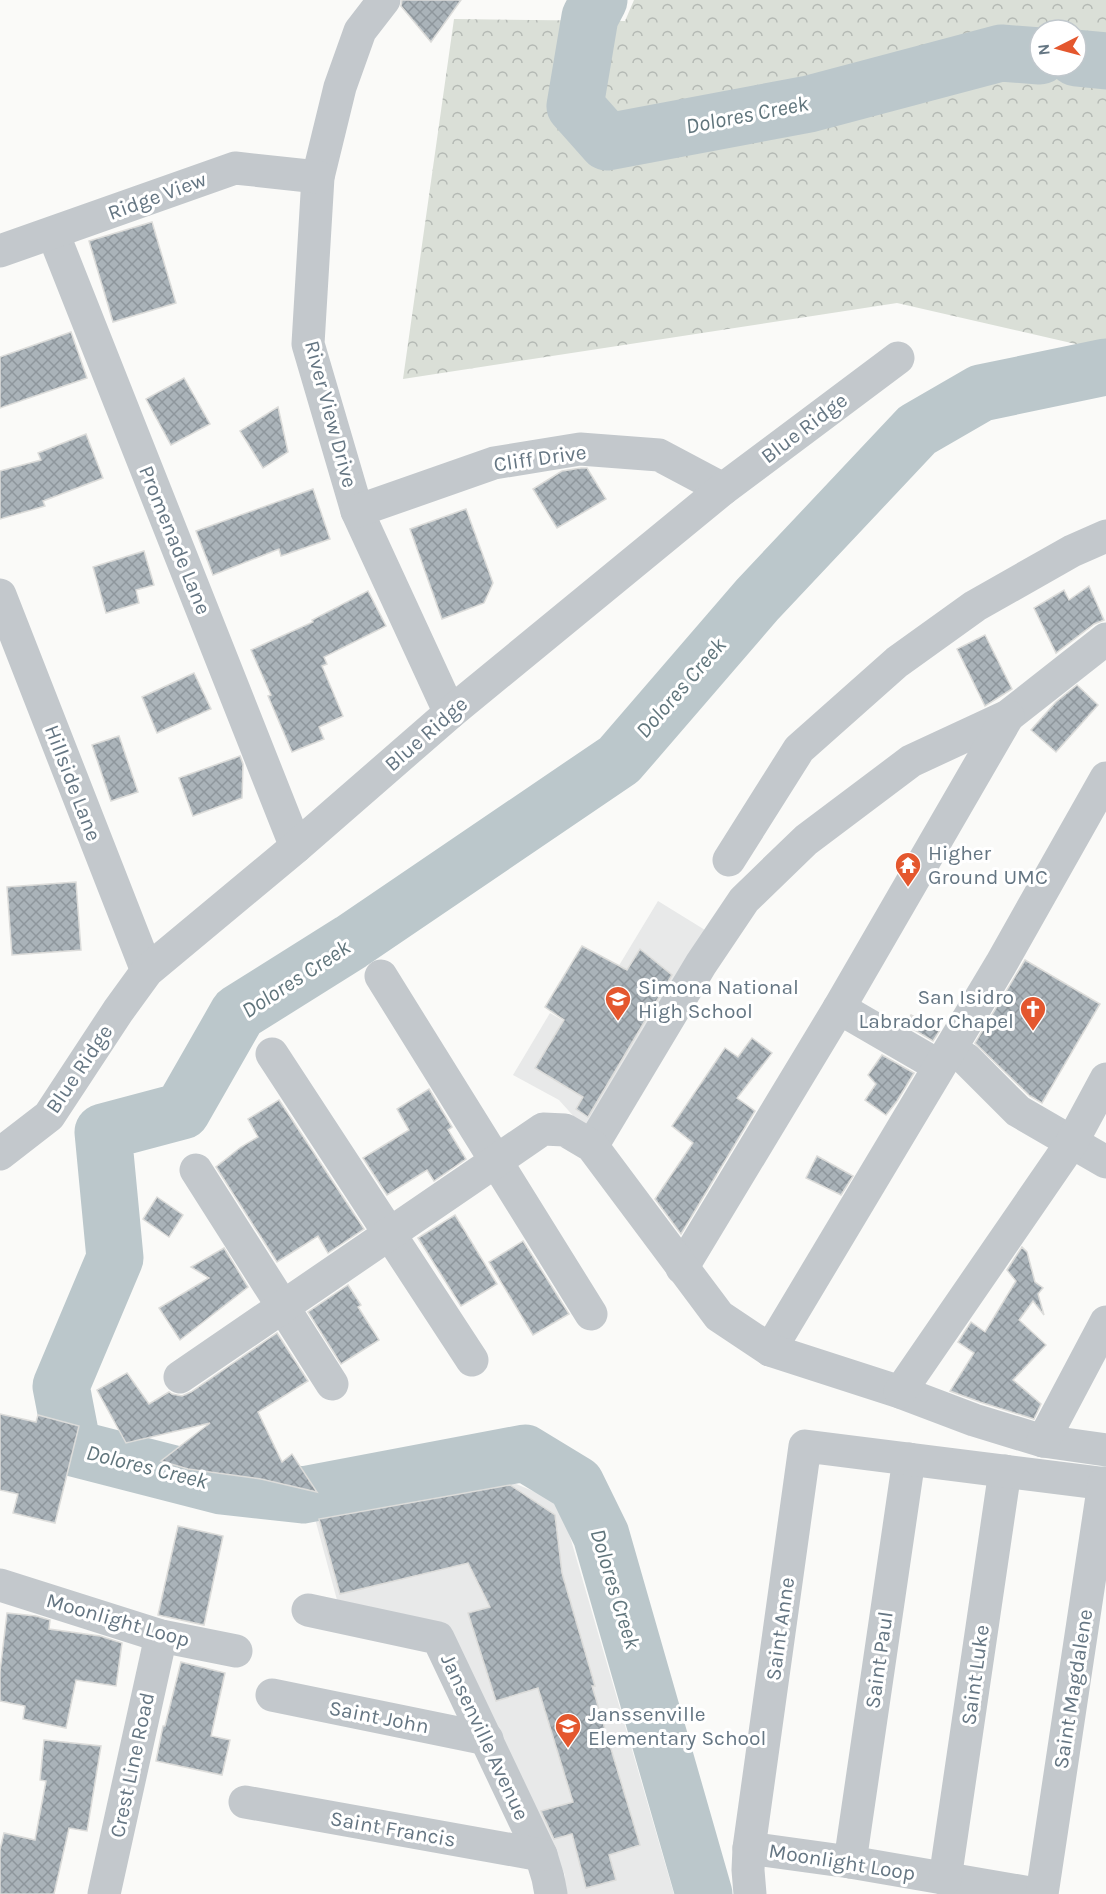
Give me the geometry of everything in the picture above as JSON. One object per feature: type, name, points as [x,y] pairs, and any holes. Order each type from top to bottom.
[{"type":"street","name":"River View Drive","points":[[384,0],[360,31],[340,87],[318,177],[308,344],[357,511],[450,713]]},
{"type":"street","name":"Ridge View","points":[[0,251],[235,168],[318,177]]},
{"type":"street","name":"Promenade Lane","points":[[54,233],[296,847]]},
{"type":"street","name":"Blue Ridge","points":[[0,1154],[48,1116],[147,971],[296,847],[450,713],[723,489],[898,357]]},
{"type":"street","name":"Cliff Drive","points":[[357,511],[494,463],[580,449],[659,455],[723,489]]},
{"type":"street","points":[[729,860],[799,749],[897,662],[975,606],[1072,551],[1106,536]]},
{"type":"street","name":"Hillside Lane","points":[[0,595],[147,971]]},
{"type":"street","points":[[592,1146],[701,964],[744,900],[806,840],[911,761],[1008,716],[1101,651]]},
{"type":"street","points":[[682,1268],[839,1008],[1008,716]]},
{"type":"street","points":[[770,1350],[952,1063],[1001,964],[1106,778]]},
{"type":"street","points":[[381,976],[591,1314]]},
{"type":"street","points":[[839,1008],[952,1063],[1018,1111],[1106,1162]]},
{"type":"street","points":[[272,1054],[472,1360]]},
{"type":"street","points":[[900,1392],[1072,1142],[1106,1079]]},
{"type":"street","points":[[180,1377],[543,1129],[565,1130],[592,1146],[718,1316],[770,1350],[1044,1442],[1106,1450]]},
{"type":"street","points":[[196,1170],[332,1384]]},
{"type":"street","points":[[1044,1442],[1106,1322]]},
{"type":"street","name":"Saint Anne","points":[[749,1848],[805,1446],[909,1459]]},
{"type":"street","points":[[909,1459],[1105,1484]]},
{"type":"street","name":"Saint Paul","points":[[850,1862],[909,1459]]},
{"type":"street","name":"Saint Luke","points":[[945,1879],[1005,1471]]},
{"type":"street","name":"Saint Magdalene","points":[[1042,1894],[1105,1484]]},
{"type":"street","name":"Moonlight Loop","points":[[0,1585],[161,1636],[237,1651]]},
{"type":"street","name":"Jansenville Avenue","points":[[308,1610],[438,1638],[541,1855],[551,1894]]},
{"type":"street","name":"Crest Line Road","points":[[104,1894],[161,1636]]},
{"type":"street","name":"Saint John","points":[[272,1695],[487,1739]]},
{"type":"street","name":"Saint Francis","points":[[245,1802],[541,1855]]},
{"type":"street","name":"Moonlight Loop","points":[[750,1894],[749,1848],[850,1862],[1036,1894]]},
{"type":"street","name":"Moonlight Loop","points":[[908,1894],[945,1879]]},
{"type":"shaded area","name":"Simona National High School","points":[[658,901],[705,930],[586,1130],[559,1100],[513,1075],[550,1013],[580,1030]]},
{"type":"shaded area","name":"Janssenville Elementary School","points":[[509,1481],[540,1494],[562,1509],[674,1894],[565,1894],[565,1875],[444,1623],[337,1600],[314,1515],[483,1483]]},
{"type":"green space","points":[[634,0],[1106,0],[1106,351],[897,303],[403,379],[454,19],[625,21]]},
{"type":"building","points":[[402,0],[461,0],[431,42],[401,6]]},
{"type":"building","points":[[152,222],[176,303],[113,322],[89,241]]},
{"type":"building","points":[[71,332],[87,378],[0,408],[0,357]]},
{"type":"building","points":[[184,378],[210,424],[171,445],[146,399]]},
{"type":"building","points":[[278,407],[288,452],[263,468],[240,431]]},
{"type":"building","points":[[86,434],[103,478],[43,501],[45,506],[0,519],[0,471],[41,460],[38,453]]},
{"type":"building","points":[[587,468],[606,499],[557,528],[533,489],[562,471]]},
{"type":"building","points":[[313,489],[330,539],[281,556],[279,549],[213,575],[196,531]]},
{"type":"building","points":[[466,509],[493,583],[484,603],[442,619],[410,529]]},
{"type":"building","points":[[144,551],[154,585],[136,590],[139,603],[106,613],[93,567]]},
{"type":"building","points":[[1089,586],[1104,620],[1094,624],[1056,653],[1034,608],[1064,590],[1069,600]]},
{"type":"building","points":[[368,591],[386,626],[324,657],[327,664],[322,666],[343,716],[319,727],[324,739],[292,752],[251,650],[313,622],[312,620]]},
{"type":"building","points":[[985,635],[1012,689],[985,706],[957,649]]},
{"type":"building","points":[[194,673],[211,709],[157,733],[142,697]]},
{"type":"building","points":[[1077,685],[1098,705],[1056,752],[1031,730],[1056,702]]},
{"type":"building","points":[[119,736],[138,792],[111,801],[92,745]]},
{"type":"building","points":[[240,756],[243,764],[242,798],[193,816],[179,778]]},
{"type":"building","points":[[76,882],[81,950],[12,955],[7,887]]},
{"type":"building","points":[[582,946],[627,970],[640,949],[672,975],[588,1117],[576,1109],[583,1097],[535,1068],[564,1020],[545,1007]]},
{"type":"building","name":"San Isidro Labrador Chapel","points":[[1025,960],[1100,1004],[1042,1103],[1030,1096],[975,1043]]},
{"type":"building","points":[[911,1015],[940,1030],[933,1041],[906,1025]]},
{"type":"building","points":[[752,1038],[772,1053],[737,1098],[755,1111],[681,1234],[655,1199],[693,1143],[672,1126],[725,1048],[738,1057]]},
{"type":"building","points":[[882,1055],[914,1073],[886,1115],[865,1100],[876,1084],[868,1075]]},
{"type":"building","points":[[429,1089],[452,1127],[448,1130],[466,1159],[434,1181],[427,1170],[387,1195],[363,1158],[409,1130],[397,1109]]},
{"type":"building","points":[[279,1100],[364,1229],[328,1253],[318,1236],[277,1262],[216,1167],[258,1137],[248,1119]]},
{"type":"building","points":[[817,1156],[853,1176],[841,1195],[806,1178]]},
{"type":"building","points":[[157,1197],[183,1215],[169,1237],[143,1219]]},
{"type":"building","points":[[455,1215],[497,1284],[461,1306],[418,1238]]},
{"type":"building","points":[[523,1241],[569,1314],[533,1335],[489,1262]]},
{"type":"building","points":[[1022,1247],[1027,1252],[1035,1282],[1043,1288],[1038,1294],[1044,1315],[1033,1301],[1019,1320],[1046,1345],[1013,1380],[1041,1404],[1034,1419],[950,1391],[974,1353],[958,1342],[971,1322],[985,1332],[1016,1281],[1007,1270]]},
{"type":"building","points":[[224,1248],[248,1287],[180,1340],[159,1308],[209,1278],[191,1267]]},
{"type":"building","points":[[348,1285],[361,1305],[358,1307],[379,1340],[341,1364],[308,1312]]},
{"type":"building","points":[[277,1333],[308,1381],[258,1412],[282,1462],[292,1454],[317,1492],[261,1479],[188,1469],[161,1461],[210,1423],[126,1443],[97,1390],[127,1373],[149,1404],[169,1392],[182,1396]]},
{"type":"building","points":[[0,1414],[36,1422],[38,1415],[79,1426],[55,1523],[13,1513],[18,1494],[0,1490]]},
{"type":"building","name":"Janssenville Elementary School","points":[[510,1485],[555,1515],[562,1573],[595,1686],[592,1686],[640,1845],[609,1855],[616,1880],[586,1888],[572,1834],[554,1839],[541,1811],[573,1802],[538,1688],[496,1701],[468,1613],[490,1607],[468,1563],[340,1594],[319,1519]]},
{"type":"building","points":[[178,1526],[223,1536],[204,1625],[158,1615]]},
{"type":"building","points":[[7,1613],[50,1620],[49,1629],[100,1636],[122,1643],[116,1686],[76,1680],[66,1728],[23,1719],[25,1706],[0,1701],[0,1672]]},
{"type":"building","points":[[181,1662],[225,1673],[211,1736],[230,1740],[222,1775],[156,1761]]},
{"type":"building","points":[[44,1740],[101,1746],[87,1831],[69,1828],[54,1894],[0,1894],[0,1850],[4,1833],[35,1840],[46,1781],[40,1780]]},
{"type":"waterway","name":"Dolores Creek","points":[[599,0],[590,17],[575,106],[607,142],[809,104],[1001,53],[1028,55]]},
{"type":"waterway","name":"Dolores Creek","points":[[1088,59],[1106,61]]},
{"type":"waterway","name":"Dolores Creek","points":[[704,1894],[601,1535],[576,1484],[525,1453],[303,1495],[221,1486],[73,1448],[61,1386],[115,1258],[103,1132],[182,1111],[238,1013],[351,942],[619,760],[757,600],[917,430],[981,393],[1106,367]]},
{"type":"place","name":"Higher Ground UMC","points":[[908,888]]},
{"type":"place","name":"Simona National High School","points":[[618,1022]]},
{"type":"place","name":"San Isidro Labrador Chapel","points":[[1033,1032]]},
{"type":"place","name":"Janssenville Elementary School","points":[[568,1749]]}]
